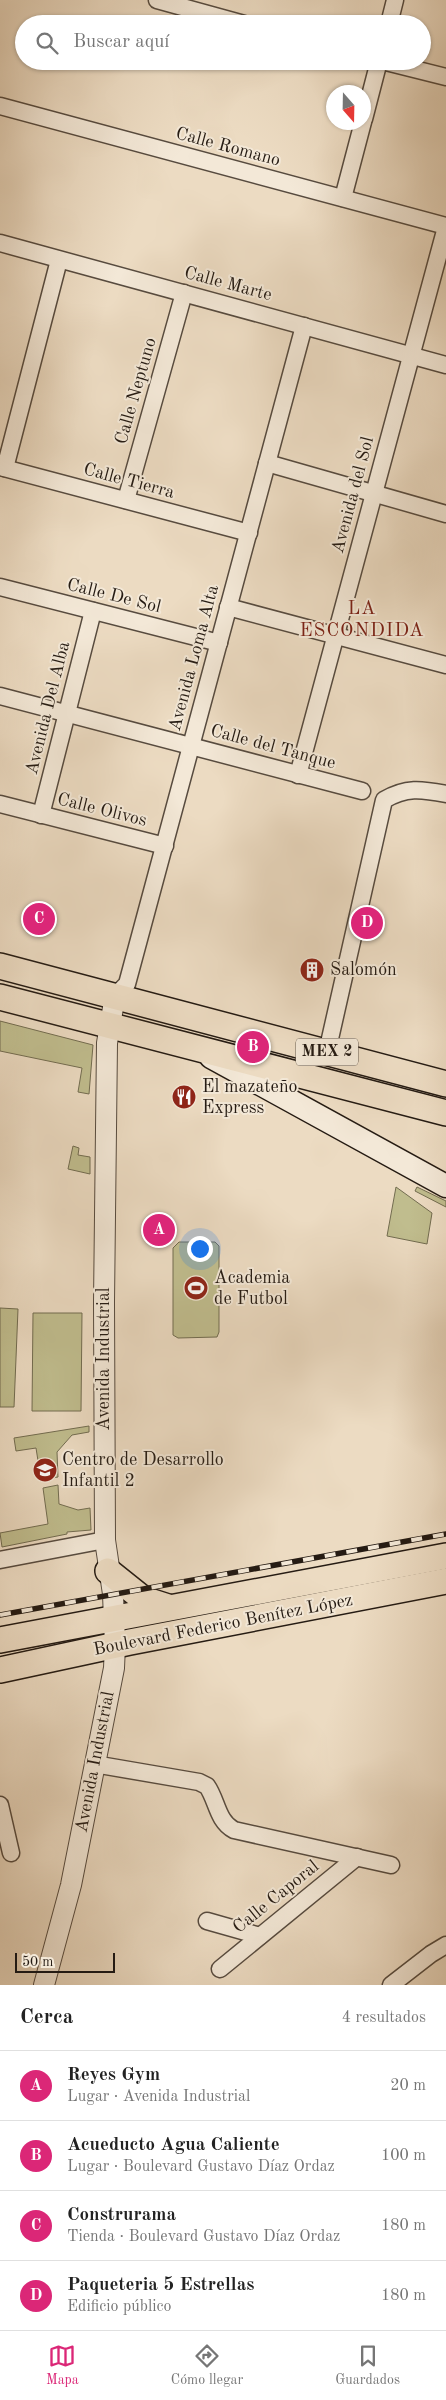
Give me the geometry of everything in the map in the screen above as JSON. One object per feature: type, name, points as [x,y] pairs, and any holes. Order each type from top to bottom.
[{"type":"main road","name":"MEX 2","points":[[0,966],[446,1084]]},
{"type":"main road","name":"MEX 2","points":[[0,997],[446,1113]]},
{"type":"main road","points":[[188,1045],[446,1186]]},
{"type":"main road","name":"Boulevard Federico Benítez López","points":[[0,1640],[114,1617],[446,1556]]},
{"type":"main road","points":[[108,1571],[143,1599],[168,1608]]},
{"type":"main road","name":"Boulevard Federico Benítez López","points":[[0,1670],[115,1645],[446,1581]]},
{"type":"street","points":[[157,0],[211,15]]},
{"type":"street","points":[[391,15],[395,0]]},
{"type":"street","points":[[371,93],[377,70]]},
{"type":"street","points":[[417,70],[446,77]]},
{"type":"street","name":"Calle Romano","points":[[0,106],[446,226]]},
{"type":"street","points":[[343,198],[361,130]]},
{"type":"street","name":"Avenida del Sol","points":[[298,775],[446,226]]},
{"type":"street","name":"Calle Marte","points":[[0,243],[412,354],[446,365]]},
{"type":"street","points":[[2,467],[58,260]]},
{"type":"street","name":"Calle Neptuno","points":[[126,500],[184,294]]},
{"type":"street","name":"Avenida Loma Alta","points":[[116,996],[127,984],[304,326]]},
{"type":"street","points":[[268,463],[446,514]]},
{"type":"street","name":"Calle Tierra","points":[[2,467],[249,533]]},
{"type":"street","name":"Calle De Sol","points":[[0,588],[219,642]]},
{"type":"street","points":[[228,607],[336,634],[446,665]]},
{"type":"street","name":"Avenida Del Alba","points":[[41,815],[94,611]]},
{"type":"street","name":"Calle del Tanque","points":[[0,696],[362,791]]},
{"type":"street","points":[[327,1052],[384,800],[398,792],[414,790],[446,794]]},
{"type":"street","name":"Calle Olivos","points":[[0,804],[165,846]]},
{"type":"street","name":"Avenida Industrial","points":[[44,1985],[70,1885],[114,1668],[113,1594],[108,1571],[105,1540],[104,1294],[108,1025],[116,996]]},
{"type":"street","points":[[0,1560],[105,1540]]},
{"type":"street","points":[[94,1764],[199,1782],[207,1786],[226,1826],[234,1830],[391,1865]]},
{"type":"street","points":[[0,1804],[11,1853]]},
{"type":"street","name":"Calle Caporal","points":[[220,1969],[357,1857]]},
{"type":"street","points":[[207,1921],[260,1936]]},
{"type":"street","points":[[391,1985],[431,1954],[446,1945]]},
{"type":"shaded area","points":[[0,1021],[93,1045],[89,1094],[78,1092],[82,1068],[0,1051]]},
{"type":"shaded area","points":[[73,1146],[79,1148],[78,1155],[90,1157],[90,1174],[68,1169]]},
{"type":"shaded area","points":[[396,1187],[432,1213],[427,1244],[387,1236]]},
{"type":"shaded area","points":[[417,1187],[446,1201],[446,1207],[415,1191]]},
{"type":"shaded area","points":[[179,1242],[215,1242],[219,1246],[219,1332],[217,1337],[178,1338],[173,1335],[173,1248]]},
{"type":"shaded area","points":[[0,1308],[18,1309],[14,1407],[0,1407]]},
{"type":"shaded area","points":[[33,1313],[82,1313],[81,1411],[32,1411]]},
{"type":"shaded area","points":[[89,1426],[89,1432],[72,1435],[57,1452],[58,1477],[41,1480],[36,1448],[16,1451],[14,1438]]},
{"type":"shaded area","points":[[58,1485],[59,1504],[78,1510],[90,1508],[91,1530],[67,1532],[67,1534],[2,1547],[0,1533],[48,1524],[43,1488]]},
{"type":"railway","points":[[0,1615],[446,1534]]},
{"type":"place","name":"Construrama","points":[[39,919]]},
{"type":"place","name":"Paqueteria 5 Estrellas","points":[[367,923]]},
{"type":"place","name":"Salomón","points":[[312,970]]},
{"type":"place","name":"Acueducto Agua Caliente","points":[[253,1047]]},
{"type":"place","name":"El mazateño Express","points":[[184,1097]]},
{"type":"place","name":"Reyes Gym","points":[[159,1230]]},
{"type":"place","name":"Academia de Futbol","points":[[196,1288]]},
{"type":"place","name":"Centro de Desarrollo Infantil 2","points":[[45,1470]]},
{"type":"district","name":"LA ESCONDIDA","points":[[362,620]]}]
